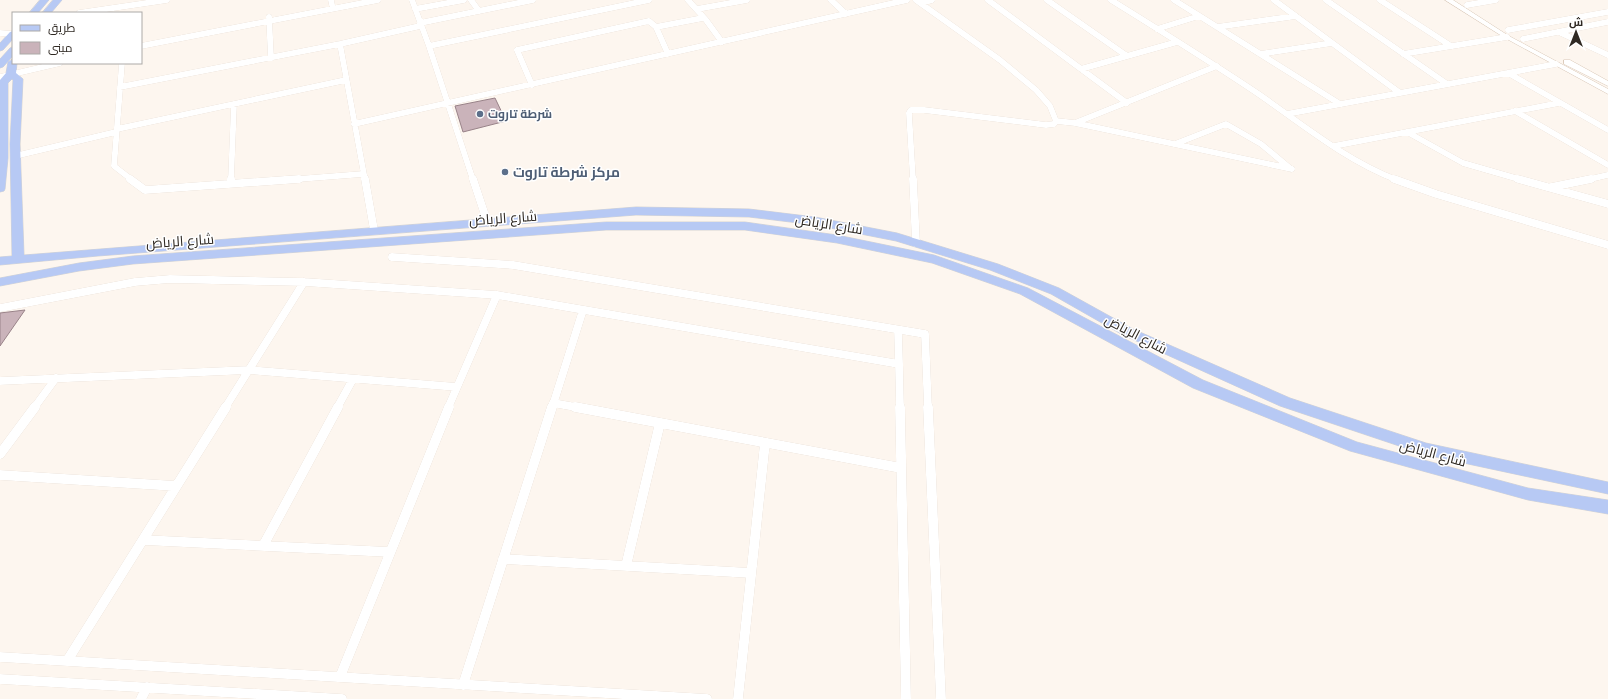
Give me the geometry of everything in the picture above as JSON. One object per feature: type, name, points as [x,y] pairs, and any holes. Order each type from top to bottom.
[{"type":"main road","points":[[34,12],[45,0]]},
{"type":"main road","points":[[47,12],[58,0]]},
{"type":"main road","points":[[0,48],[12,35]]},
{"type":"main road","points":[[0,65],[12,51]]},
{"type":"main road","points":[[0,189],[3,158],[3,82],[10,70],[18,79],[15,156],[18,260]]},
{"type":"main road","name":"شارع الرياض","points":[[0,261],[487,221],[636,211],[749,213],[815,221],[897,237],[994,267],[1055,291],[1128,332],[1285,402],[1426,449],[1608,488]]},
{"type":"main road","name":"شارع الرياض","points":[[0,282],[79,266],[133,260],[606,226],[745,226],[837,239],[934,260],[1024,291],[1198,384],[1355,447],[1528,494],[1608,507]]},
{"type":"street","points":[[122,7],[127,0]]},
{"type":"street","points":[[86,12],[167,0]]},
{"type":"street","points":[[142,46],[269,19],[331,2],[356,0]]},
{"type":"street","points":[[142,42],[378,0]]},
{"type":"street","points":[[412,0],[429,46],[487,221]]},
{"type":"street","points":[[415,9],[464,0]]},
{"type":"street","points":[[471,0],[479,11]]},
{"type":"street","points":[[491,0],[494,8]]},
{"type":"street","points":[[120,87],[340,44],[479,11],[533,0]]},
{"type":"street","points":[[429,46],[650,0]]},
{"type":"street","points":[[688,0],[697,9],[722,42]]},
{"type":"street","points":[[697,9],[747,0]]},
{"type":"street","points":[[831,0],[846,14]]},
{"type":"street","points":[[354,124],[907,0]]},
{"type":"street","points":[[919,2],[932,0]]},
{"type":"street","points":[[988,0],[1127,103]]},
{"type":"street","points":[[1047,0],[1127,56]]},
{"type":"street","points":[[1111,0],[1217,66],[1286,114],[1376,172],[1436,194],[1608,245]]},
{"type":"street","points":[[1174,0],[1340,104]]},
{"type":"street","points":[[1274,0],[1400,93]]},
{"type":"street","points":[[1326,0],[1447,84]]},
{"type":"street","points":[[1380,0],[1450,46]]},
{"type":"street","points":[[1448,0],[1508,34],[1556,64],[1608,92]]},
{"type":"street","points":[[1458,0],[1508,34],[1523,39],[1608,84]]},
{"type":"street","points":[[1467,5],[1496,0]]},
{"type":"street","points":[[919,2],[1000,60],[1036,90],[1050,106],[1056,121]]},
{"type":"street","points":[[1403,54],[1450,46],[1608,12]]},
{"type":"street","points":[[1157,29],[1199,16]]},
{"type":"street","points":[[1216,27],[1296,16]]},
{"type":"street","points":[[656,27],[703,18]]},
{"type":"street","points":[[269,19],[271,58]]},
{"type":"street","points":[[532,85],[518,50],[649,21],[656,27],[668,54]]},
{"type":"street","points":[[1523,39],[1608,22]]},
{"type":"street","points":[[1560,32],[1608,55]]},
{"type":"street","points":[[0,33],[12,34]]},
{"type":"street","points":[[1081,69],[1177,42]]},
{"type":"street","points":[[1260,54],[1332,43]]},
{"type":"street","points":[[340,44],[374,230]]},
{"type":"street","points":[[10,70],[53,64]]},
{"type":"street","points":[[122,64],[114,166],[145,190],[363,174]]},
{"type":"street","points":[[1286,114],[1556,64]]},
{"type":"street","points":[[1075,123],[1217,66]]},
{"type":"street","points":[[1508,73],[1558,103],[1608,130]]},
{"type":"street","points":[[15,156],[117,130],[346,80]]},
{"type":"street","points":[[1334,146],[1558,103]]},
{"type":"street","points":[[231,183],[234,104]]},
{"type":"street","points":[[916,243],[909,113],[911,110],[924,110],[1046,125],[1054,124],[1056,121],[1075,123],[1292,169],[1274,153],[1242,131],[1226,124],[1175,144]]},
{"type":"street","points":[[1516,111],[1608,165]]},
{"type":"street","points":[[1407,132],[1463,163],[1608,204]]},
{"type":"street","points":[[1549,187],[1608,175]]},
{"type":"street","points":[[392,257],[513,265],[925,334],[941,699]]},
{"type":"street","points":[[0,308],[63,298],[135,282],[170,279],[304,282],[497,294],[899,364]]},
{"type":"street","points":[[67,661],[304,282]]},
{"type":"street","points":[[340,677],[457,387],[497,294]]},
{"type":"street","points":[[463,685],[583,310]]},
{"type":"street","points":[[898,330],[906,699]]},
{"type":"street","points":[[0,381],[249,370],[457,387]]},
{"type":"street","points":[[0,454],[56,378]]},
{"type":"street","points":[[263,546],[353,379]]},
{"type":"street","points":[[553,403],[902,468]]},
{"type":"street","points":[[626,566],[660,423]]},
{"type":"street","points":[[738,699],[765,443]]},
{"type":"street","points":[[0,475],[176,486]]},
{"type":"street","points":[[143,540],[390,552]]},
{"type":"street","points":[[503,559],[751,574]]},
{"type":"street","points":[[0,657],[463,685],[564,695],[707,699]]},
{"type":"street","points":[[0,679],[147,687],[278,697],[342,699]]},
{"type":"street","points":[[141,699],[147,687]]},
{"type":"building","name":"شرطة تاروت","points":[[495,98],[506,121],[463,132],[455,106]]},
{"type":"building","points":[[25,310],[0,346],[0,313]]},
{"type":"place","name":"شرطة تاروت","points":[[480,114]]},
{"type":"place","name":"مركز شرطة تاروت","points":[[505,172]]}]
